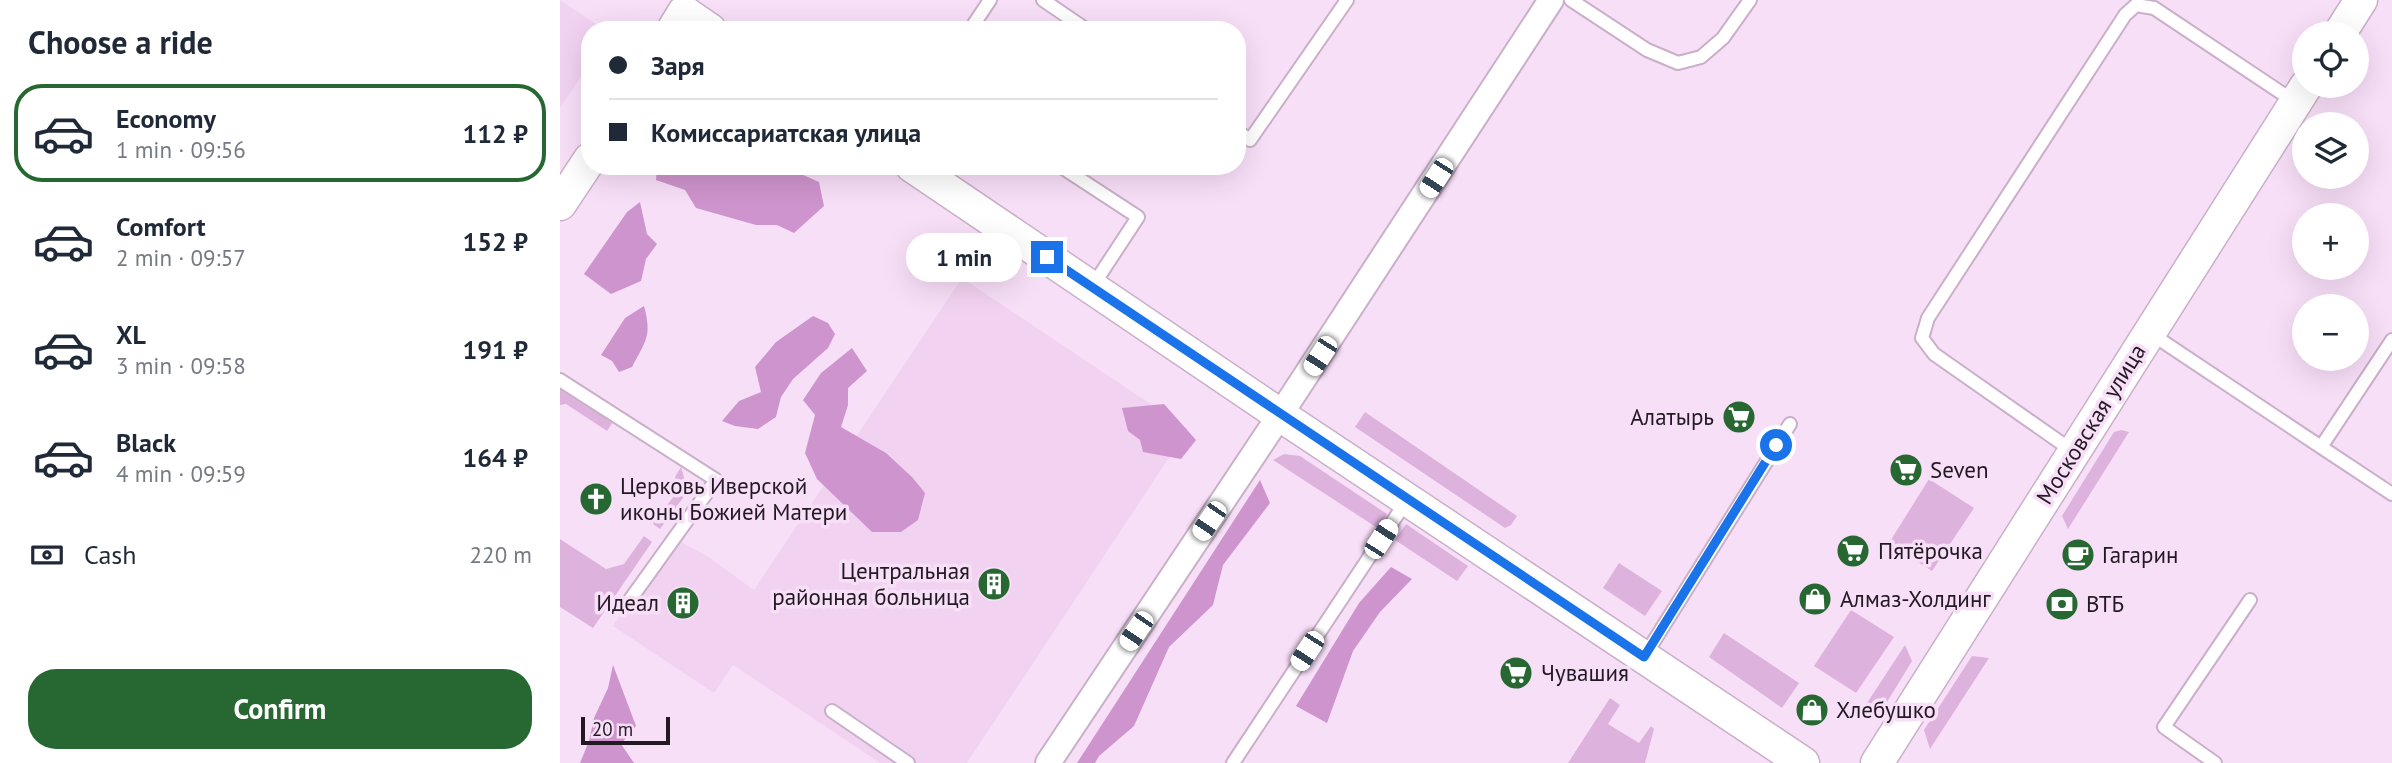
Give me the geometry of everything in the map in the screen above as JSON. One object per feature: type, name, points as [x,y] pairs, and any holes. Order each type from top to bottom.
[{"type":"street","points":[[1048,763],[1552,0]]},
{"type":"street","points":[[2348,21],[2361,0]]},
{"type":"street","points":[[679,10],[696,21]]},
{"type":"street","name":"Московская улица","points":[[1877,763],[2298,98]]},
{"type":"street","points":[[560,204],[581,172]]},
{"type":"street","points":[[925,175],[1803,763]]},
{"type":"lane","points":[[976,21],[990,0]]},
{"type":"lane","points":[[1043,0],[1074,21]]},
{"type":"lane","points":[[1246,137],[1250,140],[1347,0]]},
{"type":"lane","points":[[1571,0],[1647,50],[1678,62],[1701,57],[1723,38],[1750,0]]},
{"type":"lane","points":[[2074,452],[1934,354],[1923,338],[1928,318],[2125,15],[2136,5],[2154,8],[2292,89]]},
{"type":"lane","points":[[1074,175],[1138,218],[1092,288]]},
{"type":"lane","points":[[2150,333],[2392,494]]},
{"type":"lane","points":[[2321,447],[2392,340]]},
{"type":"lane","points":[[560,380],[716,480],[627,604]]},
{"type":"lane","points":[[1644,657],[1790,424]]},
{"type":"lane","points":[[1233,763],[1407,500]]},
{"type":"lane","points":[[2215,763],[2164,727],[2250,600]]},
{"type":"lane","points":[[832,711],[908,763]]},
{"type":"shaded area","points":[[560,0],[592,21],[581,21],[581,76],[560,108]]},
{"type":"shaded area","points":[[656,175],[803,175],[819,182],[824,206],[794,233],[777,225],[756,225],[696,208],[685,190],[656,180]]},
{"type":"shaded area","points":[[640,202],[647,234],[657,244],[646,259],[641,281],[611,294],[584,274],[627,212]]},
{"type":"shaded area","points":[[962,278],[1188,429],[967,763],[880,763],[733,665],[714,693],[613,626],[672,537],[707,556],[754,590]]},
{"type":"shaded area","points":[[644,306],[647,331],[644,344],[632,367],[619,372],[612,361],[601,355],[625,318]]},
{"type":"shaded area","points":[[813,316],[828,323],[835,334],[828,348],[793,379],[781,397],[776,417],[758,429],[722,421],[739,401],[761,392],[755,367],[776,342]]},
{"type":"shaded area","points":[[852,348],[867,371],[848,388],[848,405],[841,427],[886,453],[925,493],[918,520],[901,532],[872,532],[817,479],[805,453],[815,415],[803,400],[821,373]]},
{"type":"shaded area","points":[[560,388],[613,422],[607,431],[566,404],[560,405]]},
{"type":"shaded area","points":[[1164,404],[1196,440],[1181,459],[1143,452],[1140,440],[1128,431],[1122,408]]},
{"type":"shaded area","points":[[1365,412],[1517,516],[1511,525],[1505,528],[1355,427]]},
{"type":"shaded area","points":[[2114,432],[2129,432],[2068,529],[2062,516]]},
{"type":"shaded area","points":[[1284,454],[1300,456],[1387,514],[1379,529],[1273,460]]},
{"type":"shaded area","points":[[681,467],[688,491],[660,529],[653,524],[677,492],[675,477]]},
{"type":"shaded area","points":[[1929,479],[1974,508],[1932,571],[1889,543]]},
{"type":"shaded area","points":[[1260,480],[1270,503],[1223,565],[1213,605],[1169,647],[1134,726],[1099,756],[1095,763],[1077,763]]},
{"type":"shaded area","points":[[1406,524],[1468,566],[1457,581],[1395,540]]},
{"type":"shaded area","points":[[644,536],[652,542],[593,628],[560,607],[560,539],[606,569],[624,564]]},
{"type":"shaded area","points":[[1619,563],[1662,591],[1645,616],[1603,588]]},
{"type":"shaded area","points":[[1391,567],[1412,579],[1380,612],[1353,651],[1327,723],[1296,706],[1359,603]]},
{"type":"shaded area","points":[[1851,610],[1894,637],[1856,693],[1814,666]]},
{"type":"shaded area","points":[[1724,633],[1799,683],[1782,708],[1709,657]]},
{"type":"shaded area","points":[[1905,645],[1912,661],[1881,712],[1867,703]]},
{"type":"shaded area","points":[[1972,656],[1989,658],[1930,749],[1924,730]]},
{"type":"shaded area","points":[[613,665],[636,726],[621,744],[634,763],[580,763],[594,718],[608,688]]},
{"type":"shaded area","points":[[1610,698],[1620,705],[1608,724],[1639,743],[1651,726],[1654,729],[1645,763],[1568,763]]},
{"type":"place","name":"Алатырь","points":[[1739,417]]},
{"type":"place","name":"Seven","points":[[1906,470]]},
{"type":"place","name":"Церковь Иверской иконы Божией Матери","points":[[596,499]]},
{"type":"place","name":"Пятёрочка","points":[[1853,551]]},
{"type":"place","name":"Гагарин","points":[[2078,555]]},
{"type":"place","name":"Центральная районная больница","points":[[994,584]]},
{"type":"place","name":"Алмаз-Холдинг","points":[[1815,599]]},
{"type":"place","name":"Идеал","points":[[683,603]]},
{"type":"place","name":"ВТБ","points":[[2062,604]]},
{"type":"place","name":"Чувашия","points":[[1516,673]]},
{"type":"place","name":"Хлебушко","points":[[1812,710]]},
{"type":"route","points":[[1047,257],[1644,657],[1776,445]]}]
